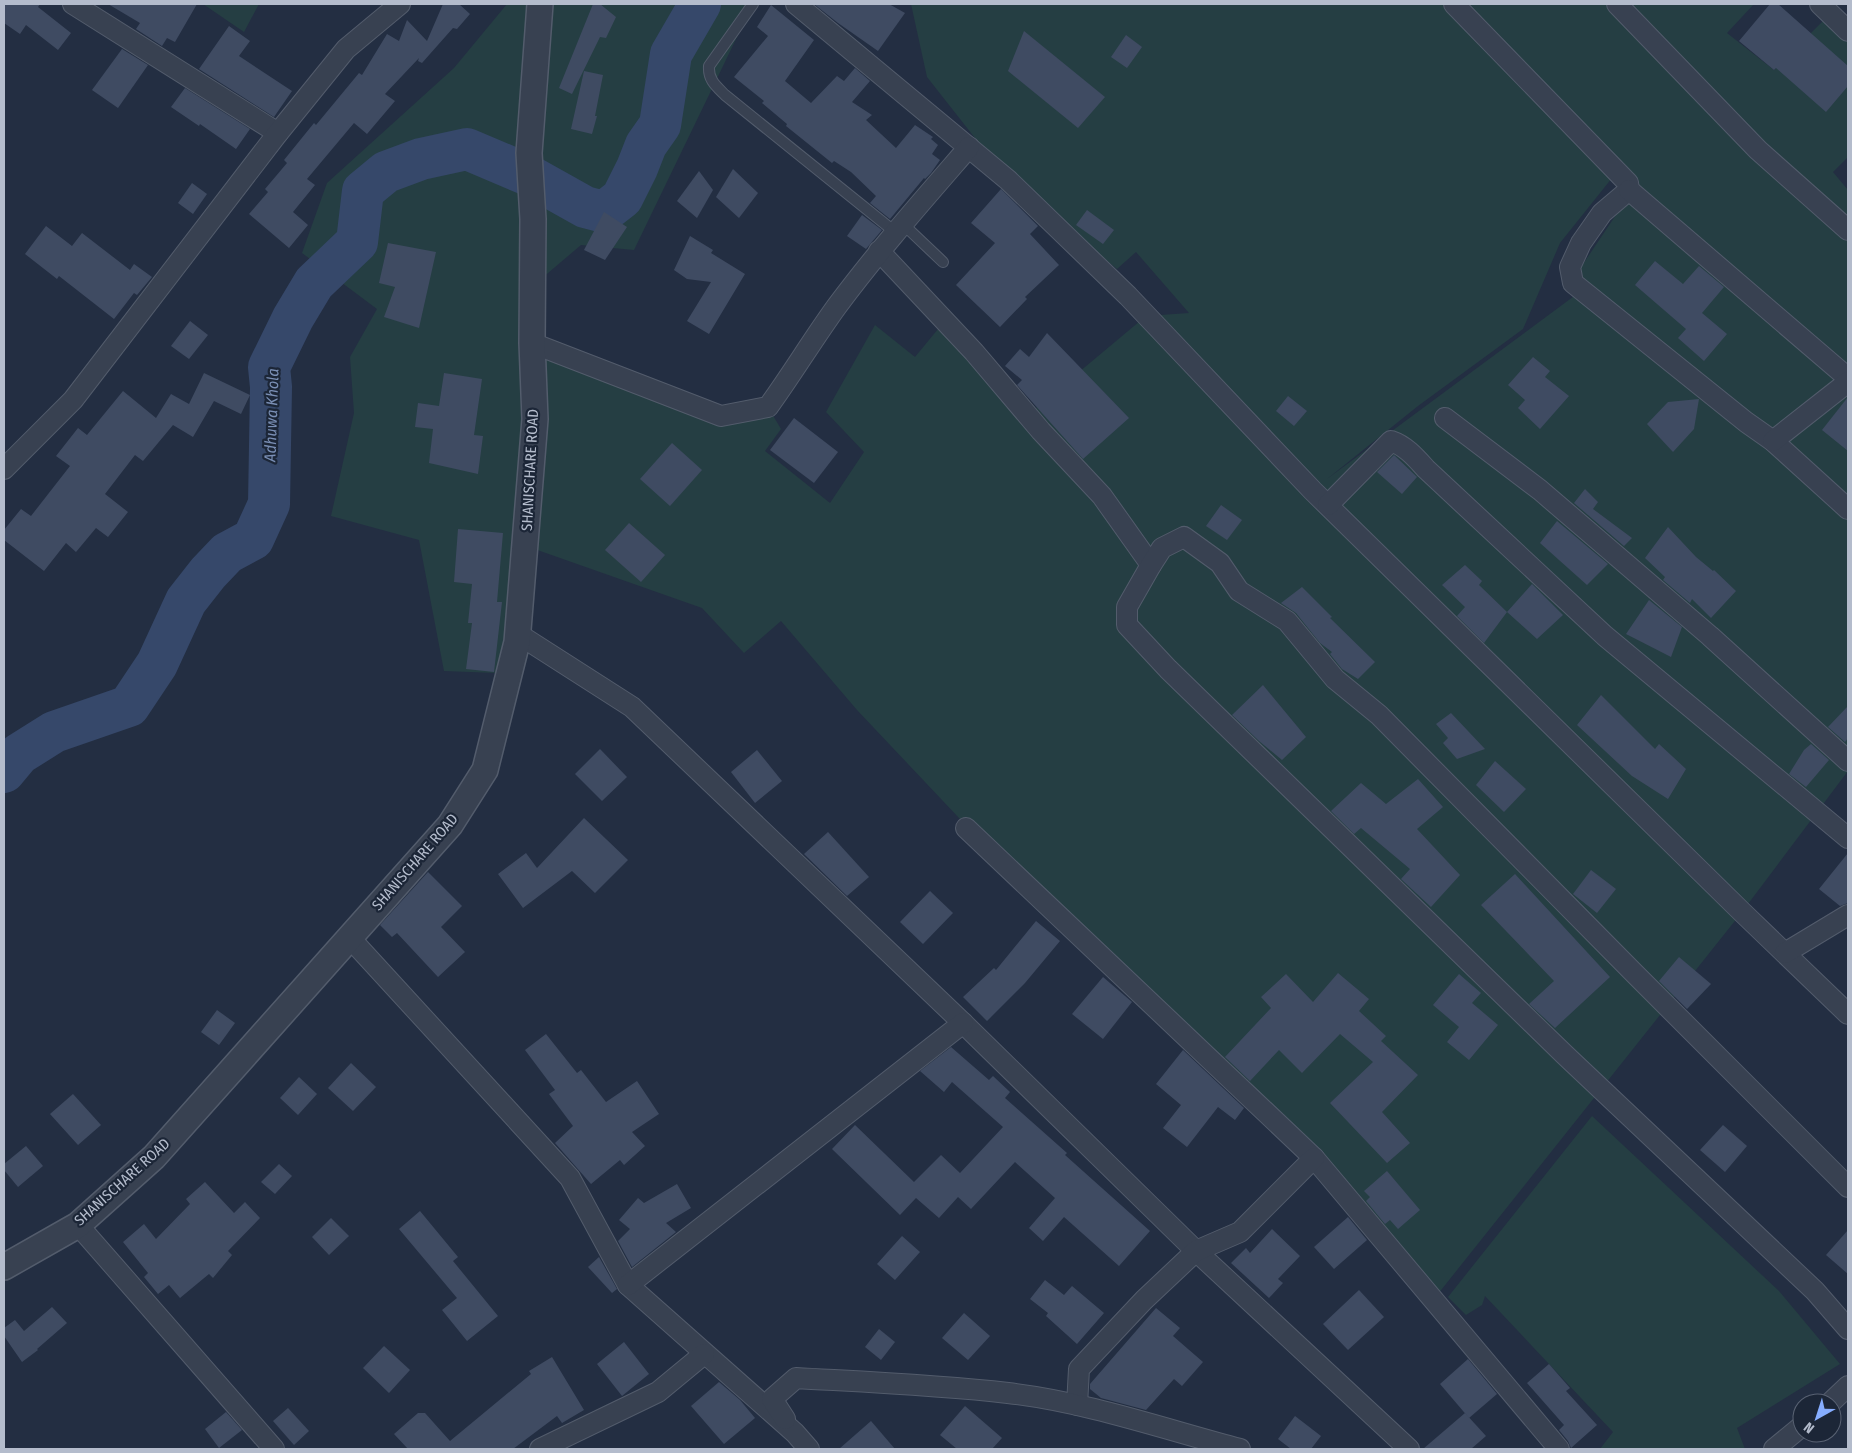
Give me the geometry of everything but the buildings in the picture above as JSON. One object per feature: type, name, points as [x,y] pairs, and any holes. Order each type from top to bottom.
[{"type":"street","points":[[73,4],[278,133]]},
{"type":"street","points":[[4,469],[73,400],[278,133],[346,49],[400,4]]},
{"type":"street","name":"SHANISCHARE ROAD","points":[[4,1267],[78,1225],[154,1157],[450,825],[484,770],[517,642],[535,419],[532,344],[533,219],[529,153],[540,4]]},
{"type":"street","points":[[796,4],[1008,180],[1128,296],[1328,505],[1848,1014]]},
{"type":"street","points":[[1454,4],[1628,183],[1629,190],[1848,378]]},
{"type":"street","points":[[1617,4],[1758,150],[1848,230]]},
{"type":"street","points":[[1820,4],[1848,31]]},
{"type":"street","points":[[532,344],[721,416],[768,407],[837,306],[879,251],[969,148]]},
{"type":"street","points":[[1629,190],[1602,213],[1581,243],[1570,267],[1574,282],[1746,422],[1773,441],[1848,509]]},
{"type":"street","points":[[879,251],[974,352],[1041,431],[1102,496],[1150,565]]},
{"type":"street","points":[[1773,441],[1848,382]]},
{"type":"street","points":[[1445,418],[1548,497],[1710,636],[1848,761]]},
{"type":"street","points":[[1328,505],[1391,441],[1398,443],[1410,452],[1426,470],[1604,636],[1848,838]]},
{"type":"street","points":[[1848,1186],[1635,974],[1380,714],[1335,679],[1287,621],[1239,591],[1220,563],[1184,537],[1162,548],[1150,565],[1127,607],[1127,625],[1168,669],[1438,932],[1815,1292],[1848,1329]]},
{"type":"street","points":[[518,634],[632,707],[963,1023],[1196,1251],[1409,1449]]},
{"type":"street","points":[[966,828],[1314,1158],[1559,1449]]},
{"type":"street","points":[[1785,954],[1848,915]]},
{"type":"street","points":[[349,937],[570,1178],[628,1285],[795,1433]]},
{"type":"street","points":[[628,1285],[963,1023]]},
{"type":"street","points":[[1077,1405],[1079,1369],[1144,1300],[1196,1251],[1240,1232],[1314,1158]]},
{"type":"street","points":[[78,1225],[274,1449]]},
{"type":"street","points":[[540,1449],[658,1392],[704,1354]]},
{"type":"street","points":[[809,1449],[795,1433],[772,1399],[796,1378],[1008,1393],[1077,1405],[1240,1449]]},
{"type":"street","points":[[1774,1449],[1792,1434]]},
{"type":"lane","points":[[754,4],[709,66],[708,74],[711,81],[725,95],[943,262]]},
{"type":"green space","points":[[203,4],[259,4],[244,32]]},
{"type":"green space","points":[[507,4],[753,4],[634,250],[581,245],[541,279],[533,343],[721,416],[768,407],[781,429],[765,451],[830,503],[864,452],[826,412],[875,325],[915,357],[943,323],[1036,408],[1146,316],[1189,313],[1136,252],[1117,269],[1008,180],[927,77],[911,4],[1754,4],[1727,33],[1774,70],[1830,14],[1848,31],[1848,157],[1833,172],[1848,190],[1848,771],[1742,912],[1434,1299],[1314,1157],[993,854],[857,710],[781,621],[744,653],[702,608],[526,546],[496,673],[444,671],[419,540],[331,516],[354,413],[350,357],[377,309],[302,253],[327,183],[454,68]],"holes":[[[1620,168],[1624,203],[1577,273],[1682,362],[1589,285],[1327,479],[1418,406],[1523,329],[1560,243]]]},
{"type":"green space","points":[[1592,1116],[1779,1291],[1840,1364],[1737,1428],[1745,1449],[1600,1449],[1613,1432],[1485,1296],[1482,1305],[1466,1315],[1448,1297]]},
{"type":"waterway","name":"Adhuwa Khola","points":[[4,772],[19,754],[54,732],[129,706],[157,664],[186,601],[227,553],[253,539],[269,504],[271,387],[269,367],[293,318],[314,283],[357,242],[363,191],[386,172],[421,159],[467,149],[526,174],[585,207],[604,212],[622,198],[646,145],[660,125],[671,54],[700,4]]}]
